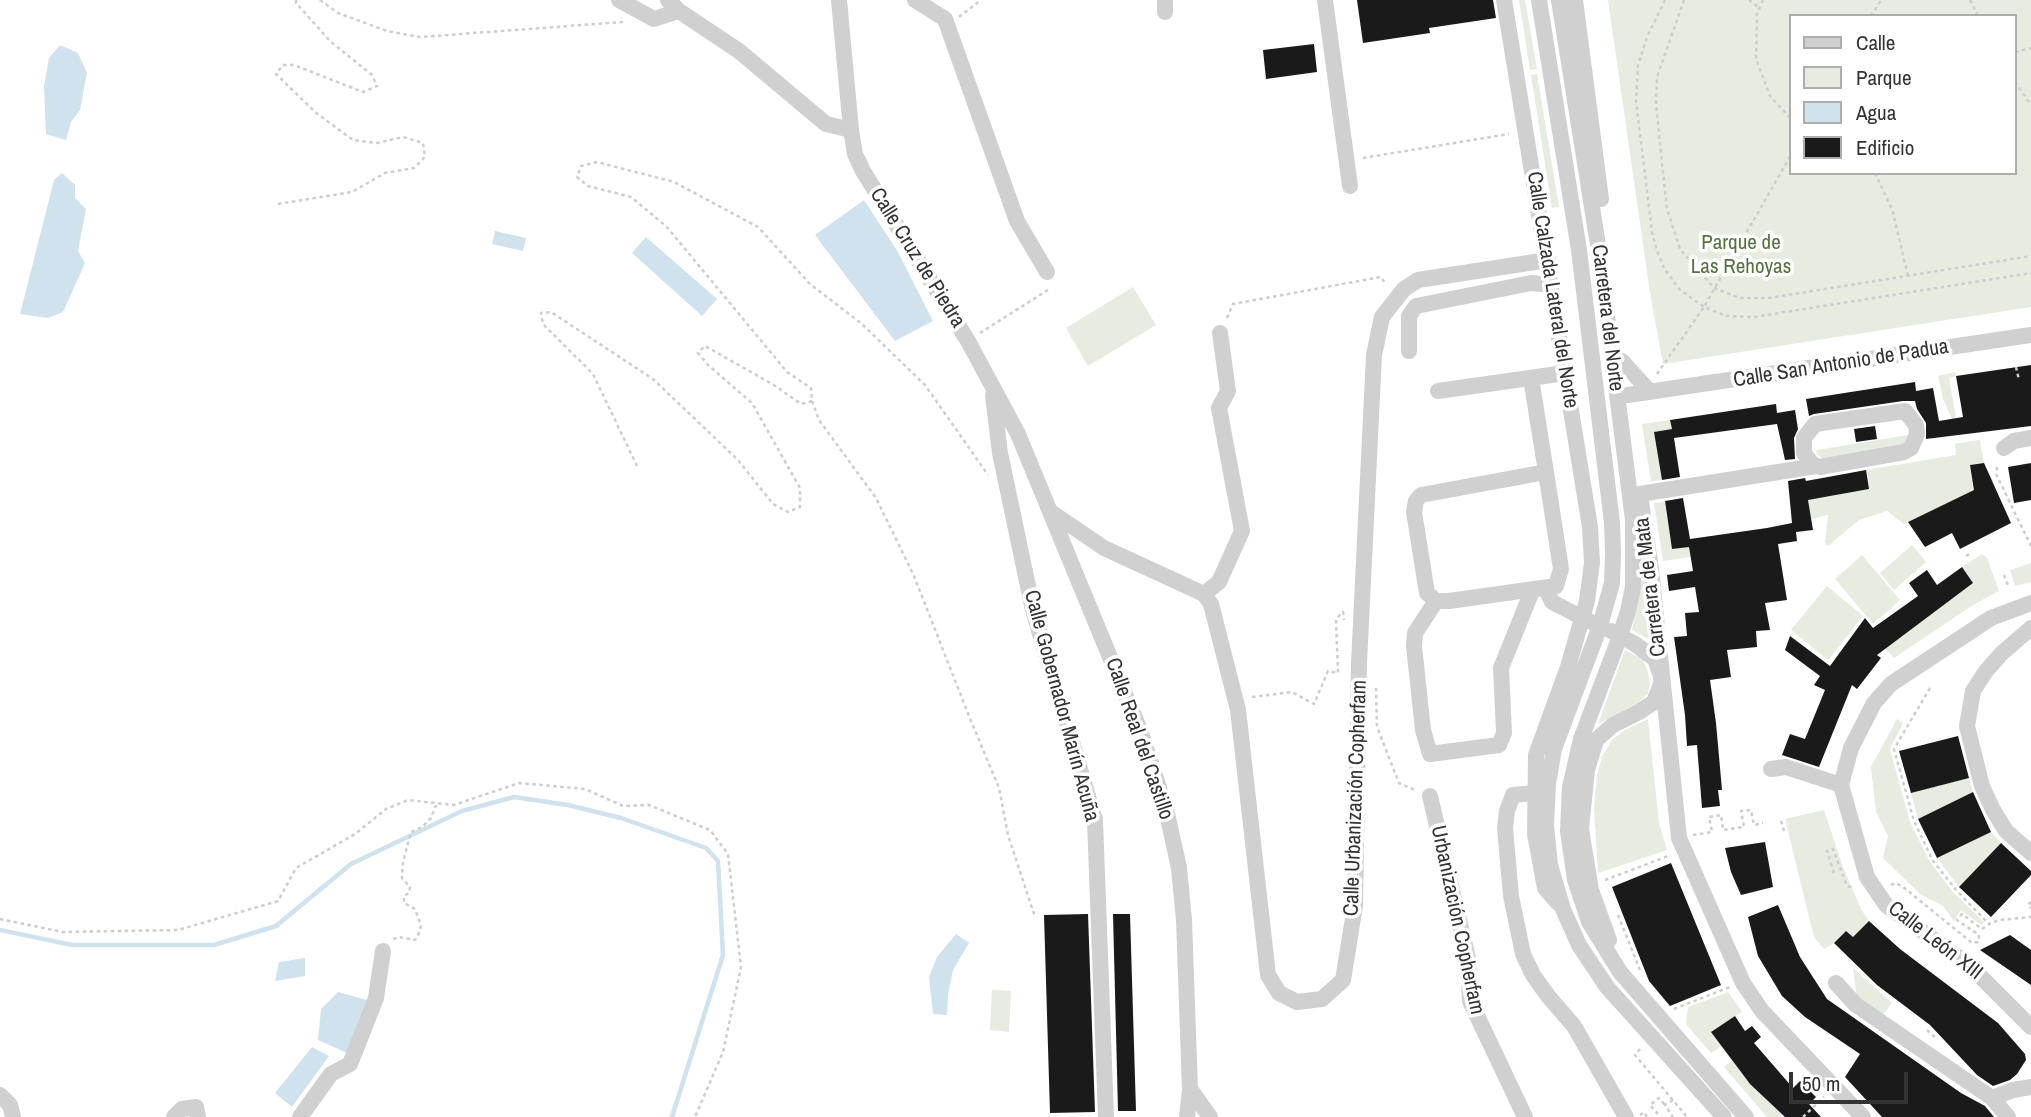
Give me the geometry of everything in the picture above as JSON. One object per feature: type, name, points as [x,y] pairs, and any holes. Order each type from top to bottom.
[{"type":"street","points":[[619,0],[654,19],[673,6],[738,51],[826,124],[851,130]]},
{"type":"street","name":"Calle Cruz de Piedra","points":[[839,0],[855,153],[863,171],[992,383]]},
{"type":"street","points":[[915,0],[945,19],[1017,221],[1047,272]]},
{"type":"street","points":[[1325,0],[1350,186]]},
{"type":"street","name":"Calle Calzada Lateral del Norte","points":[[1504,0],[1590,527],[1590,582],[1568,667],[1535,755],[1535,834],[1545,888],[1563,909]]},
{"type":"street","name":"Carretera del Norte","points":[[1539,0],[1579,250],[1612,523],[1612,583],[1600,626],[1554,749],[1548,784],[1546,825],[1550,865],[1563,909]]},
{"type":"street","name":"Carretera del Norte","points":[[1559,0],[1598,245],[1633,520],[1633,587],[1620,636],[1581,739],[1570,787],[1568,831],[1575,880],[1589,922],[1624,977]]},
{"type":"street","name":"Carretera de Mata","points":[[1575,0],[1651,569],[1681,844],[1743,983],[1762,1011],[1863,1117]]},
{"type":"street","name":"Calle Urbanización Copherfam","points":[[1204,594],[1211,604],[1238,710],[1268,975],[1279,993],[1297,1002],[1322,999],[1343,980],[1355,906],[1359,663],[1374,355],[1382,317],[1404,289],[1418,281],[1438,275],[1548,260]]},
{"type":"street","points":[[1409,351],[1409,316],[1416,306],[1531,283],[1552,285]]},
{"type":"street","points":[[1051,512],[1104,548],[1204,594],[1219,582],[1242,531],[1219,408],[1228,391],[1220,333]]},
{"type":"street","name":"Calle San Antonio de Padua","points":[[1628,395],[2031,335]]},
{"type":"street","points":[[1622,361],[1656,392]]},
{"type":"street","points":[[1438,391],[1566,373]]},
{"type":"street","points":[[1531,378],[1562,569],[1556,586],[1436,601],[1427,593],[1414,512],[1416,501],[1421,495],[1546,472]]},
{"type":"street","name":"Calle Gobernador Marín Acuña","points":[[992,383],[1000,453],[1032,610],[1095,820],[1106,1117]]},
{"type":"street","name":"Calle Real del Castillo","points":[[992,383],[1018,434],[1051,512],[1140,730],[1166,808],[1179,868],[1184,920],[1190,1089],[1187,1117]]},
{"type":"street","points":[[1640,494],[1816,466],[1904,452],[1915,442],[1916,425],[1905,411],[1815,424],[1804,438],[1804,453],[1816,466]]},
{"type":"street","points":[[2004,448],[2014,440],[2031,438]]},
{"type":"street","points":[[1436,601],[1415,633],[1414,646],[1423,730],[1430,754],[1499,745],[1504,733],[1501,668],[1539,590]]},
{"type":"street","points":[[1539,590],[1552,603],[1648,652],[1658,666],[1661,676],[1659,692],[1654,702],[1613,725],[1596,740],[1587,770],[1581,829],[1591,890],[1624,977],[1746,1117]]},
{"type":"street","points":[[1771,769],[1786,767],[1841,785],[1851,748],[1874,703],[1891,684],[1992,618],[2031,603]]},
{"type":"street","points":[[2031,628],[1986,671],[1973,691],[1967,726],[1982,786],[1993,810],[2006,831],[2031,853]]},
{"type":"street","name":"Calle León XIII","points":[[1841,785],[1867,877],[1886,905],[1969,965],[2031,1027]]},
{"type":"street","points":[[1534,793],[1513,795],[1505,828],[1511,896],[1523,954],[1533,975],[1574,1026],[1626,1117]]},
{"type":"street","name":"Urbanización Copherfam","points":[[1430,796],[1468,958],[1470,1001],[1525,1117]]},
{"type":"street","points":[[1563,909],[1579,945],[1607,987],[1724,1117]]},
{"type":"street","points":[[300,1117],[331,1074],[350,1064],[376,998],[383,951]]},
{"type":"street","points":[[1836,983],[1856,1005],[1992,1098],[2008,1117]]},
{"type":"street","points":[[1992,1098],[2031,1087]]},
{"type":"street","points":[[1190,1089],[1210,1117]]},
{"type":"street","points":[[0,1095],[10,1105],[13,1117]]},
{"type":"street","points":[[174,1117],[182,1109],[196,1107],[198,1117]]},
{"type":"path","points":[[278,205],[352,192],[385,173],[414,168],[425,157],[423,142],[403,137],[377,143],[353,140],[314,112],[276,74],[283,65],[294,65],[363,92],[377,86],[372,75],[330,41],[296,0]]},
{"type":"path","points":[[320,0],[338,13],[387,31],[420,37],[627,21]]},
{"type":"path","points":[[945,19],[960,17],[981,0]]},
{"type":"path","points":[[1665,0],[1647,37],[1638,65],[1636,89],[1638,126],[1657,251],[1664,268],[1679,289],[1704,307],[1727,316],[1754,317],[2031,273]]},
{"type":"path","points":[[1684,0],[1657,77],[1660,152],[1672,230],[1680,249],[1714,288],[1740,298],[1769,298],[2031,256]]},
{"type":"path","points":[[1749,0],[1760,8]]},
{"type":"path","points":[[1763,0],[1755,35],[1756,59],[1770,96],[1790,118]]},
{"type":"path","points":[[2017,85],[2031,105]]},
{"type":"path","points":[[1360,158],[1526,131]]},
{"type":"path","points":[[1656,392],[1657,372],[1704,307],[1790,157]]},
{"type":"path","points":[[1006,486],[989,476],[925,385],[862,324],[810,284],[758,227],[674,182],[597,162],[581,166],[576,177],[588,186],[631,197],[666,226],[787,372],[811,388],[812,401],[819,420],[876,498],[914,576],[999,788],[1008,835],[1035,917]]},
{"type":"path","points":[[1876,175],[1892,209],[1908,276]]},
{"type":"path","points":[[968,341],[1055,286],[1047,272]]},
{"type":"path","points":[[1220,333],[1233,304],[1381,277],[1394,300]]},
{"type":"path","points":[[637,466],[593,374],[543,324],[541,313],[551,312],[653,379],[738,460],[773,504],[788,512],[800,508],[800,488],[752,403],[698,353],[705,346],[774,385],[801,404],[812,401]]},
{"type":"path","points":[[2016,367],[2019,380]]},
{"type":"path","points":[[1997,467],[1996,474],[2031,546]]},
{"type":"path","points":[[1966,556],[1970,554]]},
{"type":"path","points":[[2004,575],[2009,588]]},
{"type":"path","points":[[1247,687],[1252,697],[1292,692],[1314,704],[1328,671],[1338,673],[1336,619],[1343,612],[1345,625]]},
{"type":"path","points":[[1376,688],[1377,727],[1399,783],[1430,796]]},
{"type":"path","points":[[1930,688],[1894,749],[1914,821],[1933,861],[1989,924]]},
{"type":"path","points":[[0,919],[63,932],[178,930],[278,901],[296,868],[355,834],[386,809],[408,800],[454,805],[519,783],[585,789],[623,806],[649,805],[710,831],[728,854],[741,967],[723,1052],[695,1117]]},
{"type":"path","points":[[383,951],[387,940],[399,937],[415,940],[419,933],[421,926],[415,909],[404,903],[404,896],[409,893],[410,887],[402,878],[403,862],[411,832],[422,827],[431,818],[438,803]]},
{"type":"path","points":[[1605,880],[1712,832],[1709,817],[1721,815],[1723,830],[1744,827],[1741,811],[1751,810],[1754,825],[1763,823]]},
{"type":"path","points":[[1781,821],[1785,834]]},
{"type":"path","points":[[1834,873],[1827,850],[1833,849],[1847,886],[1852,887]]},
{"type":"path","points":[[1886,905],[1892,898],[1889,888],[1899,883],[1972,943],[1978,942],[1979,936],[1958,920],[1962,914],[1982,929],[1999,920],[2031,917]]},
{"type":"path","points":[[2031,902],[2028,905],[2031,908]]},
{"type":"path","points":[[1615,906],[1641,971],[1624,977]]},
{"type":"path","points":[[1657,1015],[1743,983]]},
{"type":"path","points":[[1927,1030],[1937,1039]]},
{"type":"path","points":[[1652,1037],[1635,1055],[1686,1117]]},
{"type":"path","points":[[1803,1117],[1834,1087]]},
{"type":"path","points":[[1657,1116],[1650,1105],[1659,1098],[1673,1117]]},
{"type":"path","points":[[1665,1105],[1672,1100]]},
{"type":"green space","points":[[1519,0],[1525,0],[1537,69],[1530,70]]},
{"type":"green space","name":"Parque de Las Rehoyas","points":[[1608,0],[2031,0],[2031,307],[1663,364],[1650,293]]},
{"type":"green space","points":[[1537,74],[1559,207],[1552,208],[1531,75]]},
{"type":"green space","points":[[1133,287],[1156,325],[1088,366],[1066,328]]},
{"type":"green space","points":[[1955,372],[1956,376],[1949,378],[1956,418],[1952,419],[1943,399],[1938,376]]},
{"type":"green space","points":[[1670,420],[1672,429],[1654,432],[1662,480],[1651,481],[1642,424]]},
{"type":"green space","points":[[1909,435],[1908,444],[1823,459],[1816,450]]},
{"type":"green space","points":[[1980,440],[1984,463],[1970,465],[1971,471],[1987,470],[1993,481],[1904,524],[1887,511],[1859,520],[1828,546],[1825,543],[1828,515],[1811,519],[1805,481],[1816,479],[1820,498],[1869,489],[1866,470],[1956,455],[1955,444]]},
{"type":"green space","points":[[1665,502],[1672,549],[1689,547],[1690,557],[1663,561],[1654,503]]},
{"type":"green space","points":[[1912,545],[1926,562],[1894,590],[1880,573]]},
{"type":"green space","points":[[1982,554],[1987,558],[1999,591],[1973,605],[1894,658],[1885,648],[1973,583],[1962,567]]},
{"type":"green space","points":[[1862,555],[1900,600],[1873,624],[1835,579]]},
{"type":"green space","points":[[1642,559],[1654,642],[1632,630],[1640,590]]},
{"type":"green space","points":[[2031,563],[2031,582],[2015,586],[2010,570]]},
{"type":"green space","points":[[1827,586],[1863,616],[1828,660],[1791,630]]},
{"type":"green space","points":[[1625,650],[1642,659],[1650,683],[1648,694],[1638,703],[1598,724]]},
{"type":"green space","points":[[1648,719],[1659,823],[1667,850],[1598,873],[1594,809],[1597,775],[1602,757],[1611,741],[1623,731]]},
{"type":"green space","points":[[1897,719],[1903,723],[1890,749],[1910,822],[1930,862],[1953,892],[1984,922],[1981,925],[1961,910],[1954,921],[1943,906],[1920,894],[1883,858],[1888,836],[1876,812],[1871,767]]},
{"type":"green space","points":[[1969,778],[1973,792],[1918,819],[1911,793]]},
{"type":"green space","points":[[1824,810],[1843,867],[1869,921],[1853,937],[1846,931],[1824,949],[1814,937],[1785,819]]},
{"type":"green space","points":[[1991,832],[2001,843],[1959,887],[1937,858]]},
{"type":"green space","points":[[1853,968],[1892,1003],[1882,1016],[1857,998]]},
{"type":"green space","points":[[992,990],[1011,991],[1009,1032],[990,1030]]},
{"type":"green space","points":[[1728,992],[1742,1012],[1711,1031],[1722,1046],[1711,1053],[1686,1024],[1688,1007]]},
{"type":"green space","points":[[1732,1061],[1749,1083],[1782,1114],[1779,1117],[1767,1117],[1724,1067]]},
{"type":"water","points":[[60,45],[78,53],[87,73],[80,110],[71,122],[66,140],[46,134],[44,86],[49,58]]},
{"type":"water","points":[[62,173],[75,185],[75,198],[86,209],[78,251],[85,263],[63,312],[48,318],[20,314],[54,180]]},
{"type":"water","points":[[864,200],[898,252],[933,321],[895,341],[815,235]]},
{"type":"water","points":[[495,231],[526,238],[523,251],[492,244]]},
{"type":"water","points":[[646,237],[717,299],[702,316],[632,253]]},
{"type":"water","points":[[956,934],[969,943],[953,970],[947,1015],[933,1014],[929,977],[937,957]]},
{"type":"water","points":[[305,958],[305,976],[275,981],[279,962]]},
{"type":"water","points":[[338,992],[367,1000],[347,1053],[318,1040],[321,1009]]},
{"type":"water","points":[[312,1047],[329,1056],[292,1107],[275,1093]]},
{"type":"building","points":[[1357,0],[1493,0],[1496,18],[1429,28],[1430,33],[1363,43]]},
{"type":"building","points":[[1314,44],[1317,72],[1266,79],[1263,50]]},
{"type":"building","points":[[2031,365],[2031,426],[1926,439],[1926,423],[1915,401],[1809,416],[1806,399],[1915,382],[1916,391],[1933,388],[1939,421],[1963,417],[1956,376]]},
{"type":"building","points":[[1776,404],[1777,413],[1795,410],[1798,429],[1794,438],[1795,459],[1785,460],[1777,424],[1674,438],[1680,477],[1662,480],[1654,432],[1672,429],[1670,420]]},
{"type":"building","points":[[1875,426],[1877,439],[1856,442],[1854,429]]},
{"type":"building","points":[[1984,463],[2011,523],[1960,549],[1952,533],[1925,547],[1908,522],[1974,490],[1970,465]]},
{"type":"building","points":[[2031,463],[2031,500],[2014,503],[2008,467]]},
{"type":"building","points":[[1866,470],[1869,489],[1808,500],[1813,530],[1796,532],[1797,541],[1778,544],[1787,600],[1765,603],[1770,630],[1756,631],[1757,647],[1727,650],[1731,677],[1710,680],[1722,790],[1718,790],[1720,806],[1702,808],[1697,745],[1687,746],[1674,637],[1687,636],[1685,613],[1699,612],[1695,587],[1669,591],[1667,575],[1693,571],[1689,547],[1672,549],[1665,501],[1683,498],[1690,539],[1767,528],[1792,523],[1788,481],[1805,478],[1806,481]]},
{"type":"building","points":[[1962,567],[1973,583],[1877,655],[1881,658],[1857,689],[1852,685],[1819,767],[1782,755],[1790,734],[1805,739],[1825,690],[1814,685],[1820,676],[1785,650],[1790,636],[1830,666],[1865,618],[1873,628],[1918,596],[1909,583],[1927,570],[1937,585]]},
{"type":"building","points":[[1958,736],[1969,778],[1911,793],[1899,751]]},
{"type":"building","points":[[1973,792],[1991,832],[1937,858],[1918,819]]},
{"type":"building","points":[[1765,842],[1773,887],[1741,895],[1725,848]]},
{"type":"building","points":[[2001,843],[2031,871],[2031,875],[1991,917],[1959,887]]},
{"type":"building","points":[[1671,863],[1721,985],[1670,1006],[1649,981],[1612,887]]},
{"type":"building","points":[[1778,905],[1800,957],[1827,999],[1961,1093],[1985,1106],[1994,1117],[1882,1117],[1845,1077],[1860,1054],[1805,1017],[1782,996],[1758,956],[1748,917]]},
{"type":"building","points":[[1088,914],[1095,1112],[1050,1113],[1044,915]]},
{"type":"building","points":[[1113,914],[1130,914],[1136,1111],[1118,1111]]},
{"type":"building","points":[[1869,921],[1900,949],[1998,1023],[2025,1054],[2026,1060],[2017,1074],[2010,1080],[1993,1086],[1977,1075],[1930,1025],[1877,985],[1834,943],[1846,931],[1853,937]]},
{"type":"building","points":[[2010,935],[2031,950],[2031,985],[1980,950]]},
{"type":"building","points":[[1735,1016],[1745,1031],[1752,1026],[1761,1037],[1754,1043],[1793,1088],[1800,1081],[1816,1097],[1809,1104],[1821,1117],[1785,1117],[1750,1084],[1711,1032]]},
{"type":"waterway","points":[[0,930],[72,945],[214,945],[276,926],[351,864],[462,811],[514,797],[568,805],[621,818],[706,848],[718,861],[723,955],[672,1117]]}]
